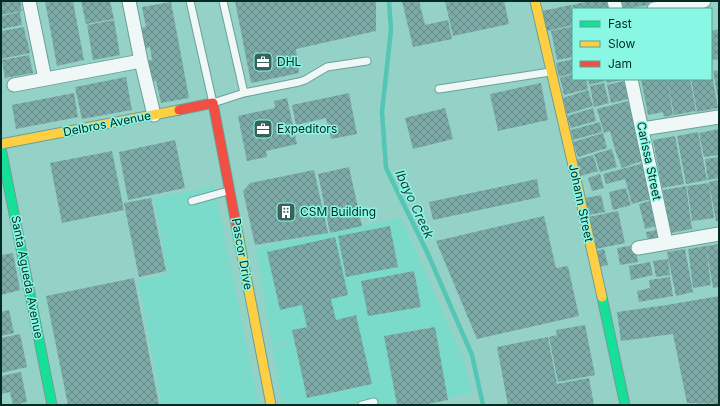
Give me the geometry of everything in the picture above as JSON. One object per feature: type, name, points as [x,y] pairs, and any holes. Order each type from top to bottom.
[{"type":"street","points":[[29,1],[45,79]]},
{"type":"street","points":[[129,1],[141,61],[154,114]]},
{"type":"street","name":"Johann Street","points":[[535,1],[576,178],[625,405]]},
{"type":"street","points":[[660,8],[704,1]]},
{"type":"street","points":[[14,85],[141,61]]},
{"type":"street","name":"Carissa Street","points":[[631,80],[666,242]]},
{"type":"street","name":"Delbros Avenue","points":[[1,144],[213,103]]},
{"type":"street","name":"Pascor Drive","points":[[213,103],[271,405]]},
{"type":"street","points":[[642,130],[719,116]]},
{"type":"street","name":"Santa Agueda Avenue","points":[[1,148],[52,405]]},
{"type":"street","points":[[638,248],[719,234]]},
{"type":"lane","points":[[190,1],[213,103],[244,93],[299,82],[327,67],[367,61]]},
{"type":"lane","points":[[223,1],[244,93]]},
{"type":"lane","points":[[440,89],[552,72]]},
{"type":"lane","points":[[192,201],[230,190]]},
{"type":"lane","points":[[362,405],[374,402]]},
{"type":"shaded area","points":[[214,186],[259,405],[162,405],[138,280],[168,275],[154,198]]},
{"type":"shaded area","points":[[401,218],[464,360],[472,393],[409,405],[282,405],[256,248]]},
{"type":"building","points":[[1,1],[20,1],[22,11],[1,15]]},
{"type":"building","points":[[45,1],[73,1],[84,60],[57,66]]},
{"type":"building","points":[[81,1],[110,1],[114,19],[86,24]]},
{"type":"building","points":[[235,1],[376,1],[376,31],[296,49],[299,73],[251,83]]},
{"type":"building","points":[[402,1],[419,1],[425,25],[448,20],[452,39],[413,47]]},
{"type":"building","points":[[445,1],[504,1],[509,24],[453,36]]},
{"type":"building","points":[[590,1],[608,1],[610,8],[573,8],[572,5]]},
{"type":"building","points":[[622,1],[649,1],[649,5],[623,8]]},
{"type":"building","points":[[171,2],[189,98],[161,103],[156,81],[150,82],[146,61],[152,60],[150,47],[145,49],[140,28],[146,27],[142,7]]},
{"type":"building","points":[[571,5],[572,25],[547,31],[542,11]]},
{"type":"building","points":[[20,12],[22,25],[1,29],[1,16]]},
{"type":"building","points":[[114,20],[120,55],[93,60],[87,25]]},
{"type":"building","points":[[572,26],[572,57],[557,60],[551,31]]},
{"type":"building","points":[[24,27],[26,39],[1,44],[1,31]]},
{"type":"building","points":[[719,29],[719,59],[712,60],[712,31]]},
{"type":"building","points":[[27,39],[30,53],[1,59],[1,44]]},
{"type":"building","points":[[29,55],[33,73],[5,78],[2,60]]},
{"type":"building","points":[[572,59],[572,73],[559,77],[556,63]]},
{"type":"building","points":[[719,70],[719,99],[718,99],[713,71]]},
{"type":"building","points":[[572,74],[572,80],[586,80],[588,89],[564,95],[560,78]]},
{"type":"building","points":[[712,75],[718,108],[697,112],[691,80],[712,80]]},
{"type":"building","points":[[126,77],[132,110],[82,119],[75,87]]},
{"type":"building","points":[[588,80],[605,81],[589,85]]},
{"type":"building","points":[[606,80],[623,80],[607,83]]},
{"type":"building","points":[[641,80],[667,80],[673,115],[664,117],[663,112],[648,115]]},
{"type":"building","points":[[667,80],[690,80],[696,111],[674,115]]},
{"type":"building","points":[[624,81],[628,99],[611,103],[607,85]]},
{"type":"building","points":[[541,83],[548,120],[498,131],[490,94]]},
{"type":"building","points":[[604,83],[609,103],[594,107],[590,86]]},
{"type":"building","points":[[588,90],[593,106],[567,114],[563,98]]},
{"type":"building","points":[[74,93],[78,117],[16,129],[12,105]]},
{"type":"building","points":[[349,93],[357,134],[331,139],[326,118],[296,125],[292,105]]},
{"type":"building","points":[[287,98],[297,144],[266,151],[267,157],[247,161],[238,116],[275,108],[274,101]]},
{"type":"building","points":[[628,101],[645,160],[622,168],[610,131],[604,133],[597,109]]},
{"type":"building","points":[[445,108],[453,139],[413,149],[405,118]]},
{"type":"building","points":[[593,108],[596,121],[571,128],[567,116]]},
{"type":"building","points":[[600,122],[602,132],[573,140],[571,130]]},
{"type":"building","points":[[719,129],[719,155],[704,157],[699,133]]},
{"type":"building","points":[[698,132],[707,180],[686,184],[677,136]]},
{"type":"building","points":[[603,133],[607,148],[578,157],[573,142]]},
{"type":"building","points":[[675,136],[684,184],[662,188],[653,140]]},
{"type":"building","points":[[175,140],[185,188],[128,200],[119,152]]},
{"type":"building","points":[[612,149],[617,167],[600,172],[594,154]]},
{"type":"building","points":[[112,151],[124,210],[62,223],[50,163]]},
{"type":"building","points":[[593,155],[598,171],[580,176],[575,160]]},
{"type":"building","points":[[719,157],[719,178],[708,180],[705,159]]},
{"type":"building","points":[[644,163],[654,198],[632,204],[625,179],[606,184],[603,174]]},
{"type":"building","points":[[349,167],[362,226],[330,233],[318,174]]},
{"type":"building","name":"CSM Building","points":[[314,170],[328,233],[255,245],[243,191],[250,183]]},
{"type":"building","points":[[600,174],[604,188],[592,191],[588,178]]},
{"type":"building","points":[[537,179],[540,197],[433,220],[429,202]]},
{"type":"building","points":[[719,180],[719,221],[716,221],[709,182]]},
{"type":"building","points":[[709,183],[714,218],[692,221],[687,186]]},
{"type":"building","points":[[686,186],[692,229],[670,233],[663,190]]},
{"type":"building","points":[[626,188],[631,205],[613,210],[609,192]]},
{"type":"building","points":[[601,195],[605,212],[588,215],[585,198]]},
{"type":"building","points":[[151,198],[166,271],[139,277],[124,203]]},
{"type":"building","points":[[653,200],[659,225],[645,229],[639,204]]},
{"type":"building","points":[[618,211],[625,243],[596,249],[589,217]]},
{"type":"building","points":[[544,216],[556,268],[568,266],[579,316],[477,339],[436,241]]},
{"type":"building","points":[[390,226],[398,267],[346,277],[338,236]]},
{"type":"building","points":[[657,230],[659,239],[648,242],[646,232]]},
{"type":"building","points":[[335,237],[348,295],[331,299],[336,320],[356,315],[372,384],[307,398],[292,330],[307,327],[302,305],[280,310],[267,252]]},
{"type":"building","points":[[719,244],[719,287],[713,288],[706,246]]},
{"type":"building","points":[[635,245],[638,262],[620,265],[617,248]]},
{"type":"building","points":[[706,246],[711,285],[693,288],[688,249]]},
{"type":"building","points":[[604,249],[608,265],[599,267],[596,251]]},
{"type":"building","points":[[685,249],[693,292],[676,296],[667,252]]},
{"type":"building","points":[[13,253],[20,290],[1,295],[1,255]]},
{"type":"building","points":[[668,259],[670,275],[656,277],[653,261]]},
{"type":"building","points":[[650,262],[653,275],[631,280],[629,266]]},
{"type":"building","points":[[414,271],[421,307],[368,316],[361,281]]},
{"type":"building","points":[[670,277],[673,296],[639,302],[637,291],[650,288],[649,280]]},
{"type":"building","points":[[134,278],[159,405],[68,405],[46,296]]},
{"type":"building","points":[[719,296],[719,404],[687,403],[673,334],[621,341],[617,312]]},
{"type":"building","points":[[9,310],[14,333],[1,336],[1,312]]},
{"type":"building","points":[[585,325],[595,375],[558,382],[549,337],[557,335],[556,330]]},
{"type":"building","points":[[435,327],[448,400],[422,405],[397,405],[384,336]]},
{"type":"building","points":[[20,334],[27,367],[1,373],[1,338]]},
{"type":"building","points":[[548,337],[557,384],[589,378],[594,405],[508,405],[497,347]]},
{"type":"building","points":[[21,372],[27,402],[13,405],[10,392],[1,394],[1,376]]},
{"type":"waterway","name":"Ibayo Creek","points":[[389,1],[391,30],[382,112],[386,168],[427,252],[472,355],[483,405]]},
{"type":"traffic: fast","points":[[1,148],[52,405]]},
{"type":"traffic: fast","points":[[602,297],[625,405]]},
{"type":"traffic: slow","points":[[535,1],[602,297]]},
{"type":"traffic: slow","points":[[1,144],[179,110]]},
{"type":"traffic: slow","points":[[236,224],[271,405]]},
{"type":"traffic: jam","points":[[179,110],[213,103],[236,224]]},
{"type":"place","name":"DHL","points":[[263,62]]},
{"type":"place","name":"Expeditors","points":[[263,129]]},
{"type":"place","name":"CSM Building","points":[[286,212]]}]
